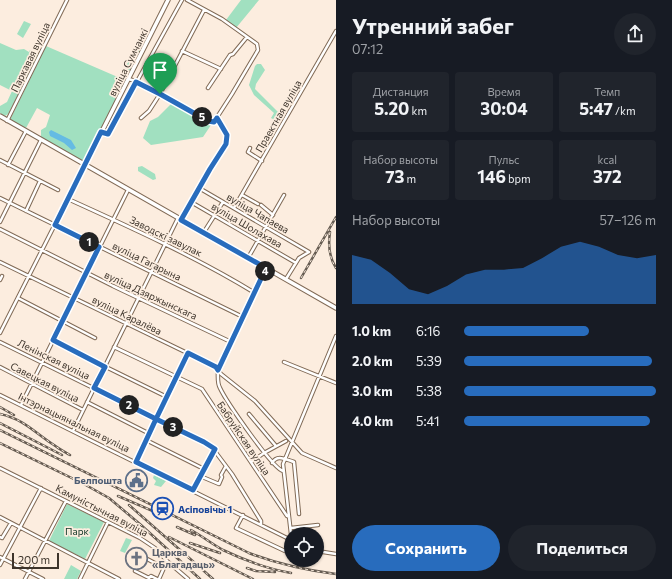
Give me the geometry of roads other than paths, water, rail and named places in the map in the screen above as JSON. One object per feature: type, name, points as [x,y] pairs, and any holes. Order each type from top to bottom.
[{"type":"main road","name":"вуліца Сумчанкі","points":[[85,165],[168,0]]},
{"type":"main road","points":[[0,116],[336,308]]},
{"type":"street","name":"Паркавая вуліца","points":[[7,121],[67,0]]},
{"type":"street","name":"вуліца Сумчанкі","points":[[101,132],[108,134],[182,0]]},
{"type":"street","points":[[128,79],[160,94],[208,121],[214,122],[217,118],[258,50],[257,44],[222,19],[187,0]]},
{"type":"street","points":[[141,118],[149,111],[160,94],[204,10]]},
{"type":"street","name":"Праектная вуліца","points":[[234,208],[336,31]]},
{"type":"street","points":[[208,88],[230,55],[233,54],[247,37]]},
{"type":"street","points":[[182,50],[221,70]]},
{"type":"street","points":[[73,430],[164,244],[226,144],[227,135],[217,118]]},
{"type":"street","points":[[8,165],[26,131]]},
{"type":"street","points":[[0,222],[41,140]]},
{"type":"street","points":[[250,148],[248,152],[262,161]]},
{"type":"street","points":[[0,160],[58,190]]},
{"type":"street","name":"вуліца Сумчанкі","points":[[0,333],[85,165]]},
{"type":"street","points":[[26,211],[40,181]]},
{"type":"street","name":"вуліца Чапаева","points":[[198,188],[309,252],[299,258],[296,262]]},
{"type":"street","points":[[20,405],[128,190]]},
{"type":"street","points":[[242,195],[273,215]]},
{"type":"street","points":[[248,258],[284,195]]},
{"type":"street","name":"вуліца Гагарына","points":[[0,198],[243,317]]},
{"type":"street","name":"Заводскі завулак","points":[[68,199],[164,244],[222,273],[255,292]]},
{"type":"street","name":"вуліца Шолахава","points":[[191,202],[296,262]]},
{"type":"street","points":[[204,233],[223,202]]},
{"type":"street","name":"вуліца Дзяржынскага","points":[[0,229],[138,298],[231,342]]},
{"type":"street","name":"вуліца Каралёва","points":[[0,262],[216,367],[221,374],[260,406],[302,453],[336,468]]},
{"type":"street","points":[[286,279],[296,262]]},
{"type":"street","points":[[266,268],[218,370],[218,382],[220,388],[264,453],[272,463],[283,471]]},
{"type":"street","points":[[0,280],[2,276]]},
{"type":"street","points":[[18,298],[95,338]]},
{"type":"street","points":[[291,527],[283,466],[291,442],[336,336]]},
{"type":"street","points":[[53,340],[167,397]]},
{"type":"street","name":"Ленінская вуліца","points":[[0,342],[204,442],[215,449],[259,517],[261,524]]},
{"type":"street","name":"Бабруйская вуліца","points":[[114,347],[202,389],[287,516],[290,517]]},
{"type":"street","points":[[136,462],[188,353]]},
{"type":"street","points":[[284,362],[336,382]]},
{"type":"street","name":"Савецкая вуліца","points":[[0,367],[83,410]]},
{"type":"street","name":"Інтэрнацыянальная вуліца","points":[[0,395],[284,536]]},
{"type":"street","name":"Савецкая вуліца","points":[[87,402],[150,434]]},
{"type":"street","points":[[249,414],[276,446]]},
{"type":"street","points":[[146,440],[204,469]]},
{"type":"street","points":[[251,462],[286,441]]},
{"type":"street","points":[[193,490],[215,449]]},
{"type":"street","points":[[272,463],[277,457],[285,458],[294,462],[298,514]]},
{"type":"street","points":[[200,476],[219,484],[226,466]]},
{"type":"street","name":"Камуністычная вуліца","points":[[0,469],[146,541],[188,579]]},
{"type":"street","points":[[0,565],[2,558],[41,488]]},
{"type":"street","points":[[26,579],[66,501]]},
{"type":"street","points":[[243,515],[236,528],[284,551]]},
{"type":"street","points":[[0,517],[119,579]]},
{"type":"street","points":[[80,579],[108,522]]},
{"type":"street","points":[[0,537],[2,538],[11,523]]},
{"type":"street","points":[[300,527],[318,525]]},
{"type":"street","points":[[324,552],[336,554]]},
{"type":"street","points":[[136,553],[164,568]]},
{"type":"street","points":[[2,558],[43,579]]},
{"type":"street","points":[[135,571],[149,578],[151,576],[158,579],[168,562]]},
{"type":"water","points":[[51,130],[71,140],[76,148],[72,150],[64,143],[50,136],[49,132]]},
{"type":"railway","points":[[301,278],[336,217]]},
{"type":"railway","points":[[330,232],[330,251],[336,268]]},
{"type":"railway","points":[[0,407],[14,415]]},
{"type":"railway","points":[[0,414],[23,423],[70,455]]},
{"type":"railway","points":[[0,423],[62,455]]},
{"type":"railway","points":[[0,430],[249,553],[292,566],[336,574]]},
{"type":"railway","points":[[0,443],[84,484],[109,498],[200,579]]},
{"type":"railway","points":[[118,496],[155,512]]},
{"type":"railway","points":[[129,505],[213,579]]},
{"type":"railway","points":[[177,527],[195,535]]},
{"type":"railway","points":[[191,530],[223,550],[239,557],[265,567],[291,573]]},
{"type":"railway","points":[[169,537],[253,579]]},
{"type":"railway","points":[[190,543],[220,553]]},
{"type":"railway","points":[[247,568],[256,571],[275,572]]},
{"type":"place","name":"Белпошта","points":[[137,480]]},
{"type":"place","name":"Асіповічы 1","points":[[162,509]]},
{"type":"place","name":"Царква «Благадаць»","points":[[136,558]]},
{"type":"park label","name":"Парк","points":[[77,531]]}]
